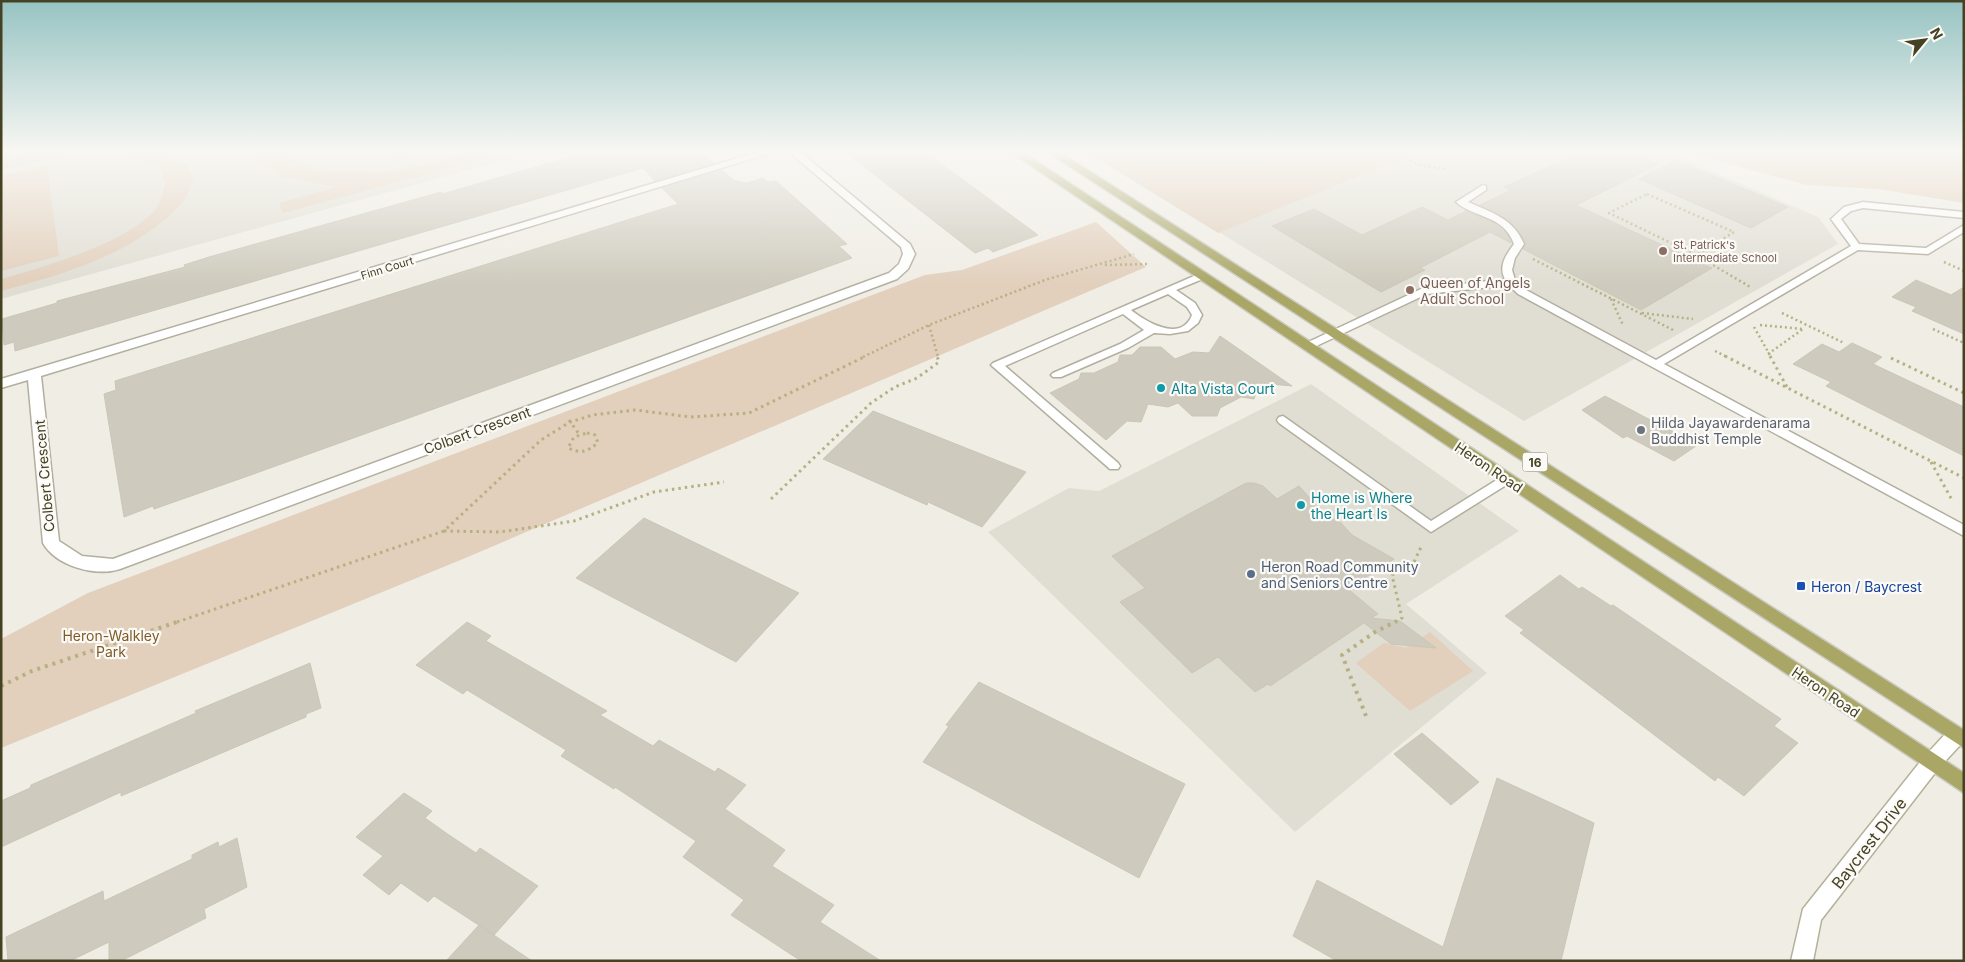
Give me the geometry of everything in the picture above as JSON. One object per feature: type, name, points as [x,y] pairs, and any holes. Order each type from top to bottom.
[{"type":"main road","name":"Heron Road","points":[[1081,196],[1964,784]]},
{"type":"main road","name":"Heron Road","points":[[1121,196],[1961,734]]},
{"type":"street","name":"Finn Court","points":[[1,384],[623,196]]},
{"type":"street","name":"Colbert Crescent","points":[[34,374],[51,543],[62,555],[90,565],[114,565],[893,276],[904,266],[909,254],[906,246],[846,196]]},
{"type":"street","name":"Baycrest Drive","points":[[1802,961],[1811,916],[1931,763],[1961,734]]},
{"type":"lane","points":[[1471,196],[1461,202],[1511,226],[1518,236],[1520,244],[1507,266],[1510,282],[1522,292],[1964,531]]},
{"type":"lane","points":[[1856,247],[1836,219],[1841,212],[1850,207],[1863,205],[1964,215]]},
{"type":"lane","points":[[1657,364],[1856,247],[1928,251],[1964,228]]},
{"type":"lane","points":[[1114,466],[997,365],[1201,276]]},
{"type":"lane","points":[[1308,346],[1425,291],[1510,282]]},
{"type":"lane","points":[[1124,310],[1160,331],[1179,330],[1190,326],[1196,321],[1197,315],[1191,306],[1169,290]]},
{"type":"lane","points":[[1057,375],[1124,346],[1154,329]]},
{"type":"lane","points":[[1283,420],[1431,527],[1507,479]]},
{"type":"path","points":[[1643,196],[1609,213],[1687,250],[1765,301],[1808,326],[1844,343]]},
{"type":"path","points":[[1651,196],[1734,232],[1696,255]]},
{"type":"path","points":[[1515,250],[1680,334]]},
{"type":"path","points":[[444,531],[541,440],[570,422],[594,415],[634,410],[691,417],[749,414],[928,325],[1045,280],[1142,251]]},
{"type":"path","points":[[1099,265],[1157,264]]},
{"type":"path","points":[[1639,313],[1701,320]]},
{"type":"path","points":[[771,499],[871,403],[895,387],[917,378],[939,362],[928,325]]},
{"type":"path","points":[[1788,388],[1752,325],[1803,329]]},
{"type":"path","points":[[1768,354],[1808,326]]},
{"type":"path","points":[[1933,329],[1964,343]]},
{"type":"path","points":[[1710,349],[1964,478]]},
{"type":"path","points":[[1892,358],[1963,391]]},
{"type":"path","points":[[587,433],[594,434],[598,438],[598,443],[594,448],[579,453],[568,448],[568,443],[572,438],[587,433]]},
{"type":"path","points":[[1930,461],[1960,514],[1949,524]]},
{"type":"path","points":[[1,686],[32,671],[444,531],[500,532],[574,520],[654,492],[724,482]]},
{"type":"path","points":[[1366,716],[1342,655],[1375,632],[1402,618],[1392,575],[1414,562],[1431,527]]},
{"type":"shaded area","points":[[1,196],[374,196],[1,299]]},
{"type":"shaded area","points":[[1309,196],[1769,196],[1818,217],[1838,244],[1524,421],[1219,232]]},
{"type":"shaded area","points":[[1311,384],[1519,531],[1406,604],[1487,673],[1295,832],[988,532],[1069,488],[1099,491]]},
{"type":"green space","points":[[1,196],[51,196],[59,256],[1,271]]},
{"type":"green space","points":[[162,196],[187,196],[184,201],[164,220],[122,248],[74,269],[1,291],[1,279],[61,261],[126,233],[156,209]]},
{"type":"green space","points":[[305,196],[346,196],[283,213],[279,203]]},
{"type":"green space","points":[[1158,196],[1310,196],[1218,233]]},
{"type":"green space","points":[[1920,196],[1964,196],[1964,203]]},
{"type":"green space","name":"Heron-Walkley Park","points":[[1096,222],[1146,267],[463,559],[1,748],[1,639],[88,593],[925,275],[962,270]]},
{"type":"green space","points":[[1430,632],[1473,671],[1410,711],[1356,663],[1384,643],[1406,648]]},
{"type":"building","points":[[427,196],[547,196],[15,351],[14,342],[4,345],[2,319],[57,303],[57,301],[185,267],[184,265]]},
{"type":"building","points":[[670,196],[793,196],[847,244],[839,246],[852,258],[248,476],[154,509],[153,506],[124,517],[104,394],[116,390],[115,381],[678,204]]},
{"type":"building","points":[[902,196],[985,196],[1038,235],[993,252],[988,248],[975,253]]},
{"type":"building","points":[[1499,196],[1594,196],[1576,205],[1712,268],[1641,310],[1523,249],[1526,243],[1516,227],[1502,216],[1480,205]]},
{"type":"building","points":[[1678,196],[1762,196],[1788,207],[1751,228]]},
{"type":"building","points":[[1422,207],[1448,220],[1466,211],[1495,224],[1508,235],[1511,243],[1490,232],[1420,268],[1425,270],[1381,292],[1272,226],[1314,209],[1362,235]]},
{"type":"building","points":[[1916,280],[1951,295],[1964,287],[1964,334],[1912,311],[1916,307],[1892,297]]},
{"type":"building","name":"Alta Vista Court","points":[[1220,336],[1292,386],[1259,383],[1254,399],[1241,397],[1220,408],[1217,416],[1192,416],[1178,403],[1168,407],[1148,404],[1141,422],[1127,421],[1106,440],[1050,393],[1079,379],[1081,373],[1094,373],[1118,362],[1120,355],[1132,355],[1140,347],[1161,347],[1175,359],[1193,352],[1209,353]]},
{"type":"building","points":[[1852,343],[1882,357],[1873,364],[1964,407],[1964,456],[1826,386],[1831,382],[1793,364],[1822,344],[1839,352]]},
{"type":"building","name":"Hilda Jayawardenarama Buddhist Temple","points":[[1605,396],[1658,424],[1660,423],[1696,446],[1674,461],[1627,436],[1623,438],[1582,410]]},
{"type":"building","points":[[873,411],[1026,472],[982,527],[928,502],[927,505],[823,459]]},
{"type":"building","name":"Heron Road Community and Seniors Centre","points":[[1246,483],[1263,486],[1277,499],[1299,486],[1325,515],[1341,523],[1352,535],[1394,559],[1348,589],[1378,614],[1371,618],[1400,621],[1436,648],[1391,644],[1364,623],[1270,686],[1268,684],[1255,692],[1218,657],[1192,673],[1120,602],[1145,588],[1112,556]]},
{"type":"building","points":[[644,518],[799,593],[736,662],[576,578]]},
{"type":"building","points":[[1560,575],[1579,589],[1582,587],[1611,606],[1613,605],[1781,719],[1774,726],[1798,743],[1744,796],[1718,777],[1715,781],[1520,633],[1524,630],[1505,616]]},
{"type":"building","points":[[467,622],[491,636],[486,641],[607,711],[600,715],[653,746],[659,740],[715,772],[718,768],[746,785],[725,809],[785,850],[772,866],[834,905],[820,922],[881,961],[801,961],[731,915],[744,900],[683,857],[696,841],[615,787],[614,789],[561,756],[566,750],[467,690],[463,694],[416,665]]},
{"type":"building","points":[[310,663],[321,708],[306,714],[306,717],[121,796],[121,792],[1,847],[1,801],[30,788],[31,785],[196,713],[195,711]]},
{"type":"building","points":[[979,682],[1185,784],[1139,878],[923,762],[949,726],[946,725]]},
{"type":"building","points":[[1422,733],[1479,782],[1451,805],[1394,754]]},
{"type":"building","points":[[1497,778],[1594,823],[1561,961],[1337,961],[1293,936],[1317,880],[1443,947]]},
{"type":"building","points":[[404,793],[432,811],[425,818],[449,835],[476,853],[480,848],[538,886],[494,935],[434,896],[428,902],[401,883],[389,895],[363,875],[383,856],[356,837]]},
{"type":"building","points":[[237,838],[247,887],[204,909],[206,918],[121,961],[109,961],[109,942],[70,961],[8,961],[6,937],[103,891],[104,901],[192,859],[192,855],[218,842],[219,847]]},
{"type":"building","points":[[479,925],[532,961],[446,961]]},
{"type":"place","name":"St. Patrick's Intermediate School","points":[[1663,251]]},
{"type":"place","name":"Queen of Angels Adult School","points":[[1410,290]]},
{"type":"place","name":"Alta Vista Court","points":[[1161,388]]},
{"type":"place","name":"Hilda Jayawardenarama Buddhist Temple","points":[[1641,430]]},
{"type":"place","name":"Home is Where the Heart Is","points":[[1301,505]]},
{"type":"place","name":"Heron Road Community and Seniors Centre","points":[[1251,574]]},
{"type":"place","name":"Heron / Baycrest","points":[[1801,586]]}]
